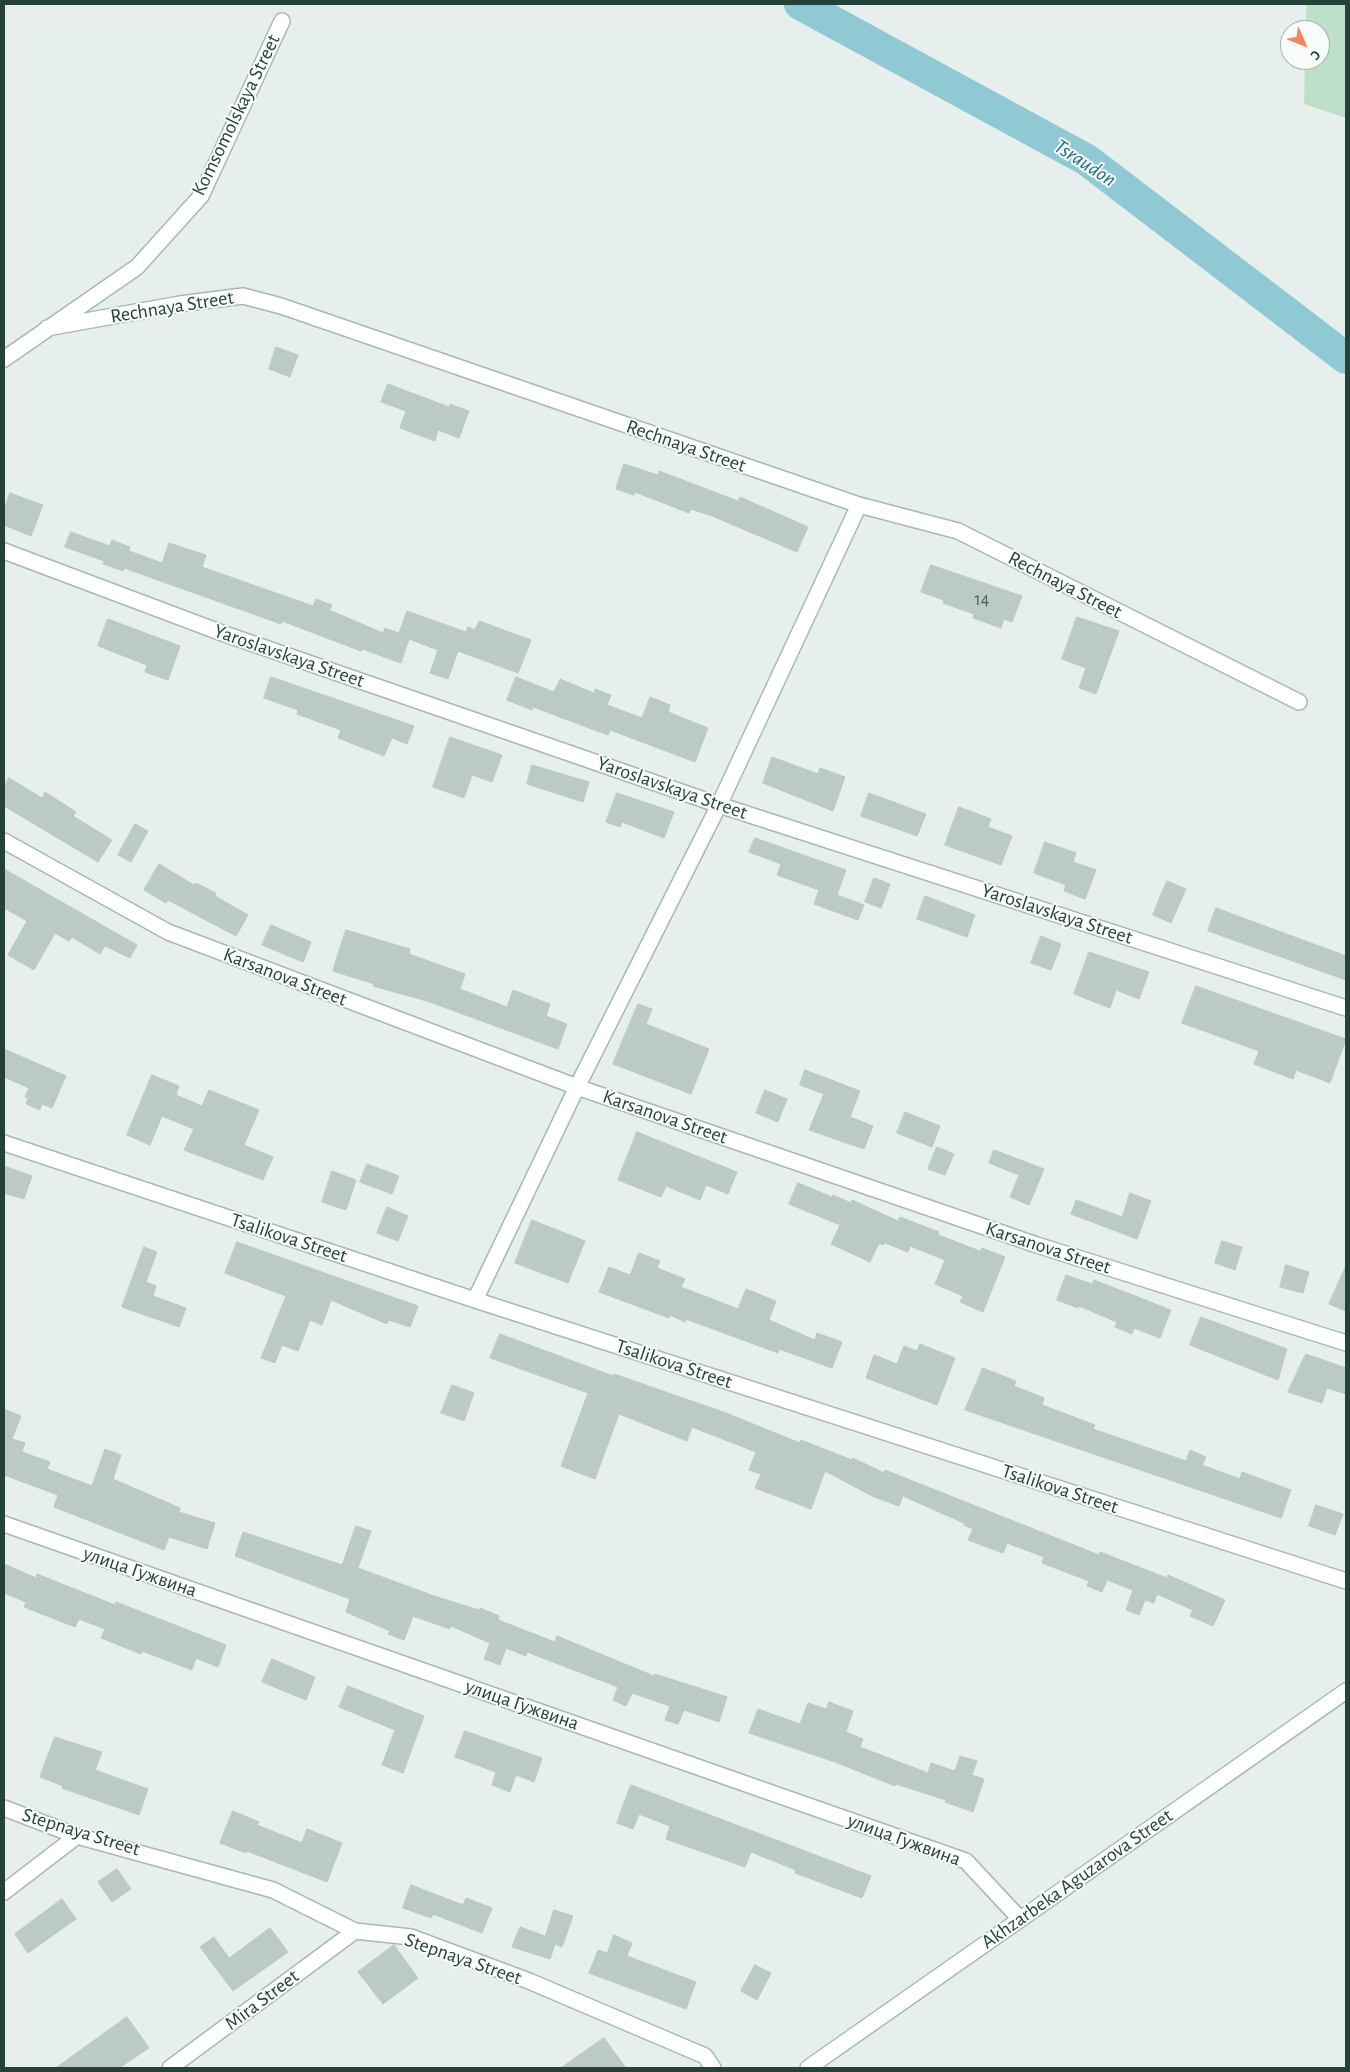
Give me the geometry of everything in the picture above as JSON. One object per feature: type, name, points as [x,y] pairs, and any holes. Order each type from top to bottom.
[{"type":"street","name":"Komsomolskaya Street","points":[[4,359],[137,267],[201,196],[282,21]]},
{"type":"street","name":"Rechnaya Street","points":[[47,328],[180,304],[243,296],[291,309],[859,505],[958,531],[1299,702]]},
{"type":"street","points":[[475,1300],[578,1087],[719,805],[859,505]]},
{"type":"street","name":"Yaroslavskaya Street","points":[[4,551],[222,634],[719,805],[1346,1008]]},
{"type":"street","name":"Karsanova Street","points":[[4,841],[168,932],[578,1087],[1037,1245],[1346,1343]]},
{"type":"street","name":"Tsalikova Street","points":[[4,1143],[475,1300],[1346,1581]]},
{"type":"street","name":"улица Гужвина","points":[[4,1524],[966,1861],[1020,1919]]},
{"type":"street","name":"Akhzarbeka Aguzarova Street","points":[[808,2068],[1346,1691]]},
{"type":"street","name":"Stepnaya Street","points":[[4,1808],[77,1836],[156,1856],[274,1890],[354,1931],[411,1937],[528,1981],[705,2056],[713,2068]]},
{"type":"street","points":[[4,1892],[77,1836]]},
{"type":"street","name":"Mira Street","points":[[170,2068],[354,1931]]},
{"type":"green space","points":[[1306,4],[1346,4],[1346,118],[1304,104],[1305,70],[1330,70],[1330,20],[1306,20]]},
{"type":"building","points":[[276,347],[298,355],[290,377],[269,369]]},
{"type":"building","points":[[388,384],[449,407],[450,404],[469,411],[459,438],[438,430],[435,441],[400,428],[406,411],[381,402]]},
{"type":"building","points":[[624,464],[658,475],[659,471],[738,501],[740,497],[808,527],[797,552],[712,516],[691,509],[689,513],[635,492],[634,495],[616,489]]},
{"type":"building","points":[[10,493],[43,505],[31,536],[4,525],[4,510]]},
{"type":"building","points":[[71,532],[110,546],[112,540],[130,547],[129,551],[162,563],[169,543],[206,555],[202,567],[313,606],[316,599],[332,605],[329,610],[383,633],[385,628],[399,633],[407,611],[466,632],[468,627],[475,630],[479,621],[531,640],[518,673],[458,651],[448,679],[430,673],[438,650],[409,639],[401,663],[362,649],[361,651],[282,621],[281,624],[124,568],[123,571],[103,564],[104,561],[65,547]]},
{"type":"building","points":[[931,565],[1022,596],[1012,622],[1004,619],[1001,628],[973,618],[974,614],[943,603],[944,600],[921,592]]},
{"type":"building","points":[[1077,617],[1119,631],[1096,694],[1079,688],[1086,668],[1062,659]]},
{"type":"building","points":[[108,619],[180,646],[168,680],[145,672],[147,665],[98,646]]},
{"type":"building","points":[[271,677],[414,726],[407,744],[392,738],[384,756],[338,738],[341,730],[297,714],[298,710],[264,698]]},
{"type":"building","points":[[516,677],[554,692],[560,679],[594,693],[595,689],[611,695],[607,705],[642,718],[650,697],[670,705],[668,712],[708,728],[695,762],[610,730],[608,735],[533,707],[532,710],[507,700]]},
{"type":"building","points":[[450,737],[502,755],[492,782],[472,775],[464,798],[433,787]]},
{"type":"building","points":[[772,757],[818,774],[820,768],[845,777],[833,811],[763,783]]},
{"type":"building","points":[[532,765],[589,782],[583,802],[527,784]]},
{"type":"building","points":[[9,778],[42,798],[45,792],[76,812],[73,816],[112,840],[98,862],[4,806],[4,787]]},
{"type":"building","points":[[617,793],[674,812],[664,838],[622,822],[620,827],[606,822]]},
{"type":"building","points":[[869,793],[926,814],[917,836],[861,816]]},
{"type":"building","points":[[959,807],[991,819],[988,827],[1012,836],[1001,865],[945,845]]},
{"type":"building","points":[[135,824],[148,831],[131,862],[118,855]]},
{"type":"building","points":[[755,838],[846,870],[837,895],[864,905],[858,920],[814,904],[819,890],[777,875],[781,864],[749,852]]},
{"type":"building","points":[[1045,842],[1076,853],[1073,862],[1096,870],[1085,899],[1064,891],[1066,885],[1034,873]]},
{"type":"building","points":[[159,864],[194,885],[196,883],[216,893],[215,896],[248,915],[236,936],[168,900],[166,903],[144,890]]},
{"type":"building","points":[[4,869],[137,945],[130,958],[105,946],[100,954],[72,937],[69,941],[55,933],[34,970],[8,955],[27,921],[4,908]]},
{"type":"building","points":[[874,878],[890,884],[881,908],[865,902]]},
{"type":"building","points":[[1167,881],[1186,889],[1171,923],[1153,915]]},
{"type":"building","points":[[925,896],[975,915],[967,937],[917,919]]},
{"type":"building","points":[[1216,908],[1346,956],[1346,980],[1208,931]]},
{"type":"building","points":[[271,925],[311,942],[303,962],[262,945]]},
{"type":"building","points":[[346,930],[410,949],[409,954],[465,974],[460,989],[507,1007],[513,990],[550,1004],[546,1016],[567,1024],[558,1049],[430,1002],[373,986],[374,984],[333,971]]},
{"type":"building","points":[[1041,936],[1061,944],[1051,970],[1031,963]]},
{"type":"building","points":[[1089,952],[1149,972],[1139,999],[1116,990],[1110,1008],[1074,994]]},
{"type":"building","points":[[1196,986],[1346,1039],[1330,1083],[1296,1070],[1293,1079],[1254,1064],[1259,1051],[1182,1023]]},
{"type":"building","points":[[638,1004],[652,1009],[646,1024],[709,1049],[691,1094],[613,1064]]},
{"type":"building","points":[[4,1049],[66,1076],[52,1108],[42,1104],[40,1110],[26,1104],[28,1098],[25,1097],[29,1088],[4,1077]]},
{"type":"building","points":[[805,1070],[860,1091],[850,1117],[873,1126],[864,1149],[809,1130],[824,1094],[800,1085]]},
{"type":"building","points":[[152,1075],[179,1086],[176,1095],[202,1106],[209,1090],[259,1110],[244,1145],[273,1157],[263,1180],[184,1150],[194,1129],[162,1116],[150,1145],[127,1135]]},
{"type":"building","points":[[765,1090],[787,1099],[778,1122],[756,1113]]},
{"type":"building","points":[[905,1112],[940,1126],[932,1147],[897,1133]]},
{"type":"building","points":[[637,1132],[737,1172],[728,1194],[706,1185],[700,1200],[666,1186],[661,1197],[618,1180]]},
{"type":"building","points":[[937,1147],[954,1154],[945,1175],[928,1169]]},
{"type":"building","points":[[994,1150],[1044,1169],[1029,1205],[1010,1197],[1019,1175],[989,1163]]},
{"type":"building","points":[[367,1164],[399,1176],[392,1194],[360,1182]]},
{"type":"building","points":[[4,1166],[32,1176],[24,1199],[4,1193]]},
{"type":"building","points":[[332,1171],[356,1180],[346,1210],[322,1202]]},
{"type":"building","points":[[798,1183],[851,1203],[852,1200],[898,1221],[900,1217],[939,1232],[938,1235],[980,1251],[982,1248],[1005,1257],[983,1312],[960,1302],[963,1296],[935,1284],[945,1260],[910,1246],[908,1252],[885,1243],[883,1245],[879,1243],[870,1262],[831,1244],[840,1225],[789,1204]]},
{"type":"building","points":[[1130,1193],[1151,1201],[1137,1239],[1071,1214],[1076,1200],[1122,1217]]},
{"type":"building","points":[[387,1207],[408,1216],[398,1241],[377,1233]]},
{"type":"building","points":[[532,1220],[585,1241],[568,1283],[515,1263]]},
{"type":"building","points":[[1222,1241],[1242,1247],[1235,1270],[1215,1263]]},
{"type":"building","points":[[237,1242],[418,1306],[410,1327],[389,1320],[387,1324],[331,1300],[322,1325],[310,1320],[298,1351],[282,1345],[275,1363],[261,1358],[286,1296],[225,1273]]},
{"type":"building","points":[[144,1247],[157,1252],[146,1282],[156,1286],[153,1296],[186,1308],[179,1327],[122,1307]]},
{"type":"building","points":[[639,1253],[660,1261],[657,1268],[685,1279],[681,1287],[738,1309],[746,1289],[776,1301],[769,1320],[815,1340],[817,1333],[842,1342],[832,1368],[779,1349],[778,1353],[686,1319],[685,1322],[670,1315],[669,1318],[599,1292],[609,1267],[630,1275]]},
{"type":"building","points":[[1286,1265],[1309,1272],[1303,1293],[1280,1287]]},
{"type":"building","points":[[1346,1266],[1346,1311],[1329,1304]]},
{"type":"building","points":[[1066,1275],[1092,1284],[1094,1280],[1171,1310],[1160,1338],[1134,1328],[1132,1334],[1115,1327],[1117,1322],[1079,1306],[1078,1308],[1057,1300]]},
{"type":"building","points":[[1201,1317],[1287,1349],[1278,1380],[1190,1345]]},
{"type":"building","points":[[500,1334],[613,1376],[614,1374],[726,1413],[800,1443],[801,1440],[852,1460],[853,1458],[884,1473],[885,1470],[1099,1555],[1100,1552],[1167,1578],[1168,1575],[1225,1600],[1213,1626],[1190,1616],[1193,1610],[1157,1594],[1154,1603],[1145,1600],[1139,1615],[1126,1610],[1133,1590],[1107,1580],[1102,1592],[1087,1586],[1089,1581],[1042,1563],[1044,1557],[1007,1543],[1003,1553],[968,1540],[973,1529],[964,1525],[964,1523],[903,1496],[899,1506],[874,1497],[825,1471],[811,1509],[755,1488],[761,1474],[749,1470],[756,1452],[692,1427],[687,1441],[619,1414],[595,1479],[561,1466],[588,1393],[490,1358]]},
{"type":"building","points":[[920,1344],[955,1358],[937,1405],[866,1378],[874,1355],[897,1364],[904,1346],[917,1351]]},
{"type":"building","points":[[1306,1354],[1346,1368],[1346,1394],[1327,1388],[1322,1403],[1288,1392]]},
{"type":"building","points":[[983,1368],[1016,1381],[1014,1386],[1044,1398],[1042,1405],[1095,1425],[1093,1429],[1186,1461],[1190,1450],[1206,1457],[1202,1465],[1240,1479],[1242,1472],[1291,1490],[1281,1518],[965,1410]]},
{"type":"building","points":[[452,1385],[474,1393],[464,1421],[441,1413]]},
{"type":"building","points":[[4,1409],[21,1416],[12,1439],[25,1443],[22,1452],[50,1462],[47,1469],[92,1486],[105,1449],[121,1455],[113,1479],[180,1508],[179,1512],[215,1523],[207,1549],[169,1537],[164,1550],[54,1507],[58,1495],[4,1475]]},
{"type":"building","points":[[1316,1505],[1343,1514],[1335,1535],[1309,1526]]},
{"type":"building","points":[[356,1526],[371,1531],[358,1568],[434,1596],[479,1610],[480,1608],[499,1616],[498,1620],[555,1642],[557,1636],[654,1676],[655,1674],[727,1697],[719,1722],[684,1710],[678,1724],[665,1720],[670,1706],[632,1693],[626,1706],[613,1700],[618,1687],[527,1652],[526,1656],[506,1648],[500,1665],[484,1659],[490,1643],[451,1626],[450,1629],[413,1616],[404,1640],[388,1634],[390,1631],[346,1612],[350,1599],[235,1556],[243,1532],[342,1565]]},
{"type":"building","points":[[4,1564],[36,1578],[37,1574],[115,1605],[116,1602],[226,1645],[218,1667],[196,1658],[192,1670],[142,1651],[141,1654],[101,1638],[105,1629],[79,1619],[75,1627],[24,1607],[26,1602],[4,1593]]},
{"type":"building","points":[[272,1659],[315,1677],[306,1700],[262,1682]]},
{"type":"building","points":[[348,1686],[424,1716],[403,1773],[382,1765],[395,1730],[339,1707]]},
{"type":"building","points":[[829,1702],[853,1711],[846,1732],[863,1739],[860,1747],[928,1773],[931,1763],[955,1771],[960,1756],[977,1761],[972,1775],[984,1779],[973,1812],[945,1802],[946,1800],[896,1784],[895,1786],[835,1762],[749,1733],[758,1709],[800,1724],[808,1703],[826,1709]]},
{"type":"building","points":[[465,1731],[542,1758],[534,1782],[516,1775],[510,1792],[492,1785],[496,1772],[455,1757]]},
{"type":"building","points":[[55,1737],[102,1752],[95,1770],[148,1789],[139,1815],[62,1788],[63,1786],[40,1777]]},
{"type":"building","points":[[631,1785],[871,1876],[862,1898],[795,1873],[796,1870],[751,1852],[745,1867],[666,1839],[670,1826],[639,1814],[633,1829],[617,1823]]},
{"type":"building","points":[[233,1811],[259,1822],[257,1825],[302,1843],[307,1829],[342,1843],[327,1882],[247,1851],[246,1853],[220,1843]]},
{"type":"building","points":[[117,1869],[131,1889],[112,1902],[98,1882]]},
{"type":"building","points":[[411,1885],[463,1905],[466,1898],[492,1908],[482,1933],[433,1914],[431,1918],[403,1908]]},
{"type":"building","points":[[62,1899],[76,1919],[28,1953],[15,1934]]},
{"type":"building","points":[[554,1910],[573,1916],[562,1947],[555,1944],[550,1959],[512,1947],[520,1927],[545,1936]]},
{"type":"building","points":[[270,1928],[288,1952],[233,1991],[200,1947],[214,1937],[229,1958]]},
{"type":"building","points":[[614,1935],[632,1943],[627,1956],[696,1982],[686,2009],[589,1973],[598,1950],[607,1953]]},
{"type":"building","points":[[394,1945],[418,1978],[383,2004],[358,1972]]},
{"type":"building","points":[[755,1965],[771,1973],[757,2000],[741,1991]]},
{"type":"building","points":[[127,2017],[149,2048],[119,2068],[56,2068]]},
{"type":"building","points":[[604,2038],[626,2068],[561,2068]]},
{"type":"waterway","name":"Tsraudon","points":[[800,4],[1087,160],[1346,358]]}]
